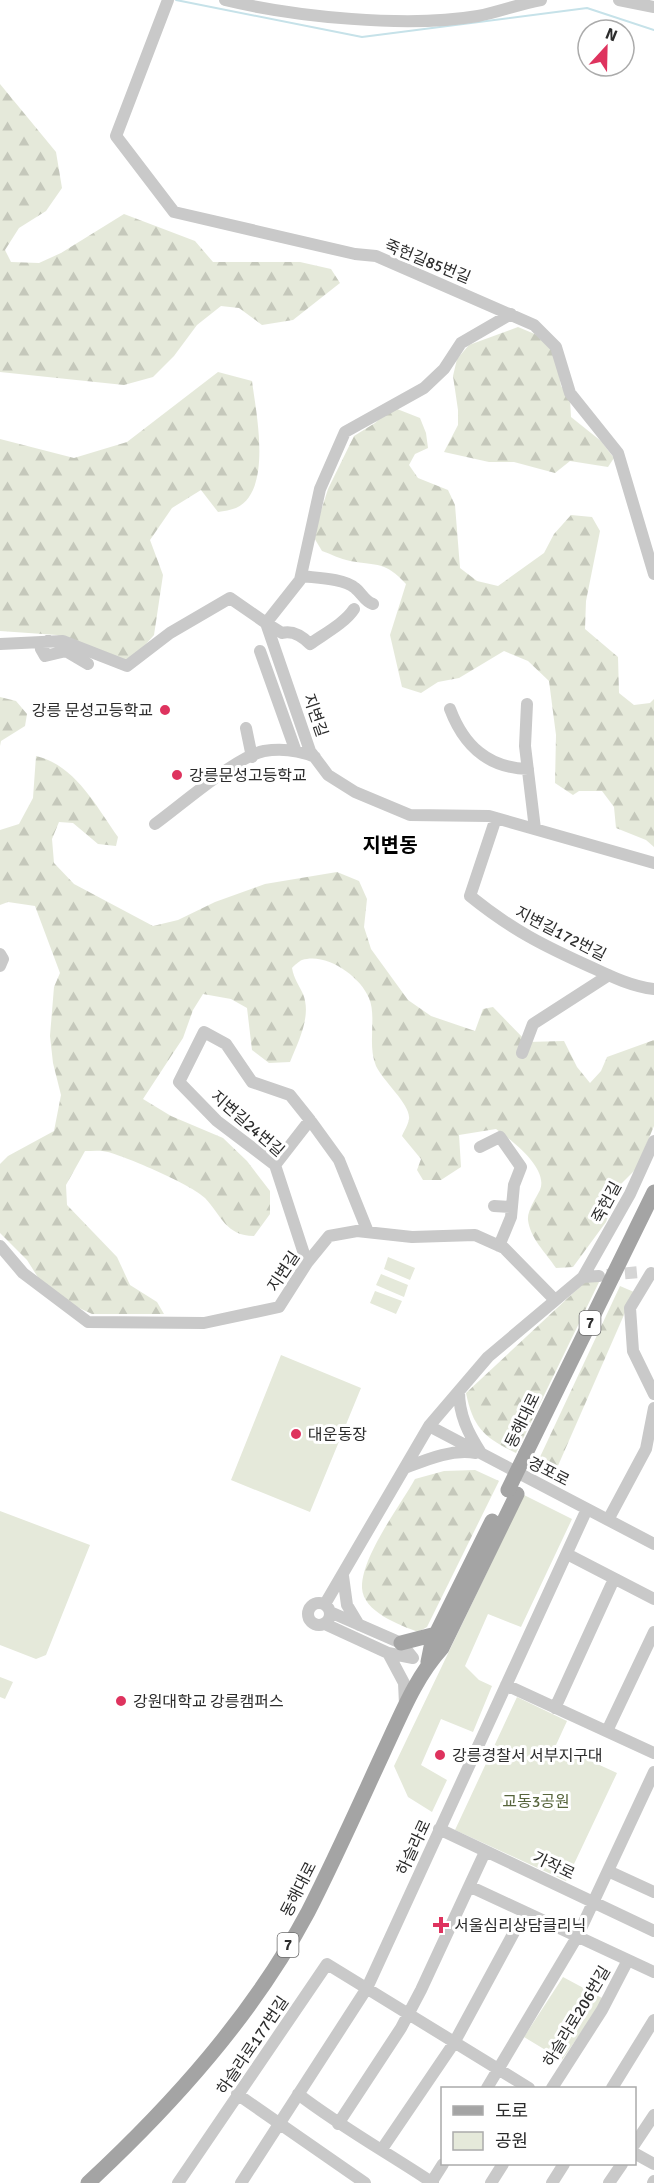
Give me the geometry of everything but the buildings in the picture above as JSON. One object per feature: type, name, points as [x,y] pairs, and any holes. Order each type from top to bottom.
[{"type":"main road","name":"동해대로","points":[[427,1665],[442,1648],[512,1492],[654,1192]]},
{"type":"main road","name":"동해대로","points":[[530,1455],[654,1212]]},
{"type":"main road","name":"동해대로","points":[[88,2183],[148,2125],[198,2070],[261,1986],[307,1912],[405,1706],[427,1665],[436,1634],[512,1492]]},
{"type":"main road","points":[[401,1643],[436,1634]]},
{"type":"street","name":"죽헌길85번길","points":[[168,0],[116,136],[174,212],[355,254],[376,256],[534,325],[556,347],[570,393],[618,453],[654,574]]},
{"type":"street","points":[[225,0],[281,11],[350,18],[469,17],[511,2],[540,0]]},
{"type":"street","points":[[619,0],[654,6]]},
{"type":"street","points":[[266,623],[301,576],[320,489],[345,432],[424,388],[444,369],[461,343],[511,314]]},
{"type":"street","points":[[301,576],[346,583],[356,588],[366,602],[373,604]]},
{"type":"street","points":[[0,644],[63,640],[127,666],[171,633],[230,598],[282,633],[289,631],[297,634],[310,644],[328,629],[346,620],[354,609]]},
{"type":"street","name":"지변길","points":[[266,623],[278,662],[315,757],[328,775],[355,792],[410,815],[496,818],[654,863]]},
{"type":"street","points":[[48,641],[41,649],[45,656],[66,651],[88,664]]},
{"type":"street","points":[[260,651],[295,749]]},
{"type":"street","points":[[527,704],[525,746],[535,829]]},
{"type":"street","points":[[450,710],[462,737],[497,765],[528,769]]},
{"type":"street","points":[[246,728],[252,756]]},
{"type":"street","points":[[155,824],[252,756],[263,751],[295,749],[315,757]]},
{"type":"street","name":"지변길172번길","points":[[496,818],[470,896],[507,925],[527,937],[609,975],[643,988],[654,989]]},
{"type":"street","points":[[0,954],[3,959],[0,966]]},
{"type":"street","points":[[522,1053],[533,1024],[609,975]]},
{"type":"street","name":"지변길24번길","points":[[307,1263],[275,1165],[217,1121],[178,1082],[204,1032],[226,1044],[252,1082],[290,1095],[310,1120]]},
{"type":"street","points":[[275,1165],[310,1120],[339,1160],[368,1232]]},
{"type":"street","points":[[480,1147],[500,1137],[521,1167],[514,1185],[511,1217],[499,1246]]},
{"type":"street","name":"죽헌길","points":[[583,1277],[630,1194],[654,1140]]},
{"type":"street","points":[[494,1206],[512,1207]]},
{"type":"street","name":"지변길","points":[[0,1246],[23,1273],[88,1322],[204,1323],[279,1307],[307,1263],[329,1236],[357,1231],[412,1237],[475,1235],[499,1246],[555,1300]]},
{"type":"street","points":[[648,1272],[630,1308],[633,1351],[654,1394]]},
{"type":"street","points":[[327,1614],[343,1576],[429,1426],[488,1357],[583,1277],[600,1276]]},
{"type":"street","points":[[459,1391],[462,1417],[467,1432],[481,1454]]},
{"type":"street","points":[[608,1520],[650,1452],[654,1408]]},
{"type":"street","name":"경포로","points":[[429,1426],[654,1544]]},
{"type":"street","points":[[405,1468],[439,1455],[465,1451],[481,1454]]},
{"type":"street","name":"하슬라로","points":[[241,2183],[367,1988],[587,1509]]},
{"type":"street","points":[[567,1554],[654,1599]]},
{"type":"street","points":[[343,1576],[347,1605],[359,1625]]},
{"type":"street","points":[[555,1708],[614,1579]]},
{"type":"street","points":[[327,1614],[401,1643],[413,1658]]},
{"type":"street","points":[[327,1614],[388,1653],[413,1658],[427,1665]]},
{"type":"street","points":[[608,1731],[654,1632]]},
{"type":"street","points":[[388,1653],[404,1683],[405,1706]]},
{"type":"street","points":[[506,1685],[654,1753]]},
{"type":"street","points":[[488,2087],[578,1936],[592,1901],[654,1772]]},
{"type":"street","name":"가작로","points":[[439,1829],[654,1931]]},
{"type":"street","points":[[338,2124],[408,2015],[471,1887],[485,1852]]},
{"type":"street","points":[[608,1871],[654,1892]]},
{"type":"street","points":[[471,1887],[654,1972]]},
{"type":"street","points":[[382,2149],[454,2043],[525,1912]]},
{"type":"street","name":"하슬라로206번길","points":[[553,2087],[602,2010],[628,1960]]},
{"type":"street","name":"하슬라로177번길","points":[[178,2183],[327,1964],[367,1988]]},
{"type":"street","points":[[367,1988],[527,2087]]},
{"type":"street","points":[[613,2087],[654,2020]]},
{"type":"street","points":[[237,2094],[278,2125],[365,2183]]},
{"type":"street","points":[[298,2094],[338,2124],[382,2149],[432,2183],[442,2165]]},
{"type":"street","points":[[636,2142],[654,2115]]},
{"type":"street","points":[[636,2154],[654,2164]]},
{"type":"street","points":[[491,2183],[502,2165]]},
{"type":"street","points":[[552,2183],[563,2165]]},
{"type":"street","points":[[609,2183],[621,2165]]},
{"type":"green space","points":[[0,84],[56,152],[62,188],[46,211],[19,228],[5,250],[11,262],[39,263],[61,253],[124,214],[195,241],[213,262],[300,262],[331,269],[340,283],[293,320],[262,325],[239,308],[221,306],[197,325],[174,356],[153,377],[124,385],[0,372]]},
{"type":"green space","points":[[518,327],[537,335],[555,352],[561,386],[570,399],[571,417],[601,441],[614,458],[608,467],[570,461],[555,473],[514,462],[489,462],[444,452],[458,425],[453,376],[457,359],[469,345]]},
{"type":"green space","points":[[218,372],[252,381],[259,450],[255,485],[247,499],[236,508],[218,512],[201,490],[172,508],[150,540],[163,575],[154,635],[127,666],[57,635],[0,631],[0,439],[74,458],[127,442]]},
{"type":"green space","points":[[392,407],[420,418],[426,433],[428,448],[415,454],[409,465],[418,478],[448,490],[455,505],[460,568],[477,581],[498,586],[544,553],[554,534],[571,515],[592,517],[600,531],[586,601],[585,629],[618,657],[619,693],[634,705],[650,703],[654,699],[654,847],[646,840],[616,828],[614,807],[602,791],[579,791],[573,795],[555,783],[556,735],[549,681],[528,661],[504,651],[459,678],[438,682],[421,693],[402,687],[390,635],[406,584],[392,571],[381,566],[346,560],[322,551],[313,536],[328,489],[354,436],[375,423]]},
{"type":"green space","points":[[0,697],[16,701],[27,714],[25,726],[1,741],[0,746]]},
{"type":"green space","points":[[36,756],[50,761],[73,777],[93,800],[118,837],[116,846],[98,844],[73,823],[59,822],[52,839],[54,863],[74,884],[153,926],[178,920],[215,902],[265,884],[337,872],[359,881],[367,899],[364,927],[371,949],[408,1000],[431,1016],[475,1031],[483,1009],[493,1007],[527,1042],[564,1041],[577,1067],[590,1083],[601,1071],[607,1057],[654,1040],[654,1126],[636,1169],[620,1185],[606,1222],[573,1267],[556,1268],[535,1239],[529,1227],[528,1216],[540,1190],[539,1173],[527,1155],[496,1129],[459,1135],[461,1167],[441,1180],[423,1180],[417,1170],[421,1159],[402,1136],[409,1119],[406,1107],[380,1072],[373,1058],[371,1005],[365,990],[341,968],[321,959],[311,958],[301,961],[292,968],[303,994],[306,1011],[303,1029],[290,1062],[269,1063],[252,1050],[247,1008],[231,999],[203,994],[193,1010],[183,1038],[143,1099],[171,1116],[223,1138],[247,1161],[270,1191],[270,1214],[254,1236],[245,1235],[230,1228],[205,1198],[174,1179],[108,1152],[85,1151],[66,1185],[67,1205],[117,1257],[130,1285],[157,1302],[164,1314],[92,1314],[75,1306],[39,1279],[27,1260],[0,1233],[0,1164],[8,1156],[54,1131],[61,1095],[53,1063],[50,1036],[54,987],[60,973],[35,906],[8,902],[0,905],[0,830],[19,824],[33,798]]},
{"type":"green space","points":[[388,1257],[415,1268],[410,1280],[384,1269]]},
{"type":"green space","points":[[381,1274],[408,1285],[404,1297],[376,1285]]},
{"type":"green space","points":[[600,1280],[516,1453],[488,1437],[472,1415],[466,1393],[585,1282]]},
{"type":"green space","points":[[620,1286],[634,1292],[557,1468],[540,1457]]},
{"type":"green space","points":[[375,1291],[402,1301],[396,1314],[370,1303]]},
{"type":"green space","name":"대운동장","points":[[281,1355],[361,1388],[310,1512],[231,1480]]},
{"type":"green space","points":[[475,1470],[499,1481],[427,1627],[418,1632],[375,1611],[364,1596],[363,1576],[374,1547],[415,1479],[444,1471]]},
{"type":"green space","points":[[524,1495],[572,1519],[521,1627],[488,1614],[465,1666],[479,1680],[492,1686],[473,1732],[441,1719],[421,1765],[447,1780],[432,1812],[408,1797],[394,1766]]},
{"type":"green space","points":[[0,1511],[90,1545],[46,1655],[36,1659],[0,1645]]},
{"type":"green space","points":[[0,1677],[13,1682],[5,1699],[0,1697]]},
{"type":"green space","name":"교동3공원","points":[[517,1697],[567,1721],[556,1745],[617,1773],[566,1881],[455,1830]]},
{"type":"green space","points":[[563,1977],[604,1999],[562,2060],[524,2037]]},
{"type":"waterway","points":[[176,0],[362,37],[587,8],[654,30]]},
{"type":"tunnel","points":[[607,1275],[640,1272]]},
{"type":"place","name":"강릉 문성고등학교","points":[[165,710]]},
{"type":"place","name":"강릉문성고등학교","points":[[177,775]]},
{"type":"place","name":"대운동장","points":[[296,1434]]},
{"type":"place","name":"강원대학교 강릉캠퍼스","points":[[121,1701]]},
{"type":"place","name":"강릉경찰서 서부지구대","points":[[440,1755]]},
{"type":"place","name":"서울심리상담클리닉","points":[[441,1925]]},
{"type":"district","name":"지변동","points":[[390,845]]}]
